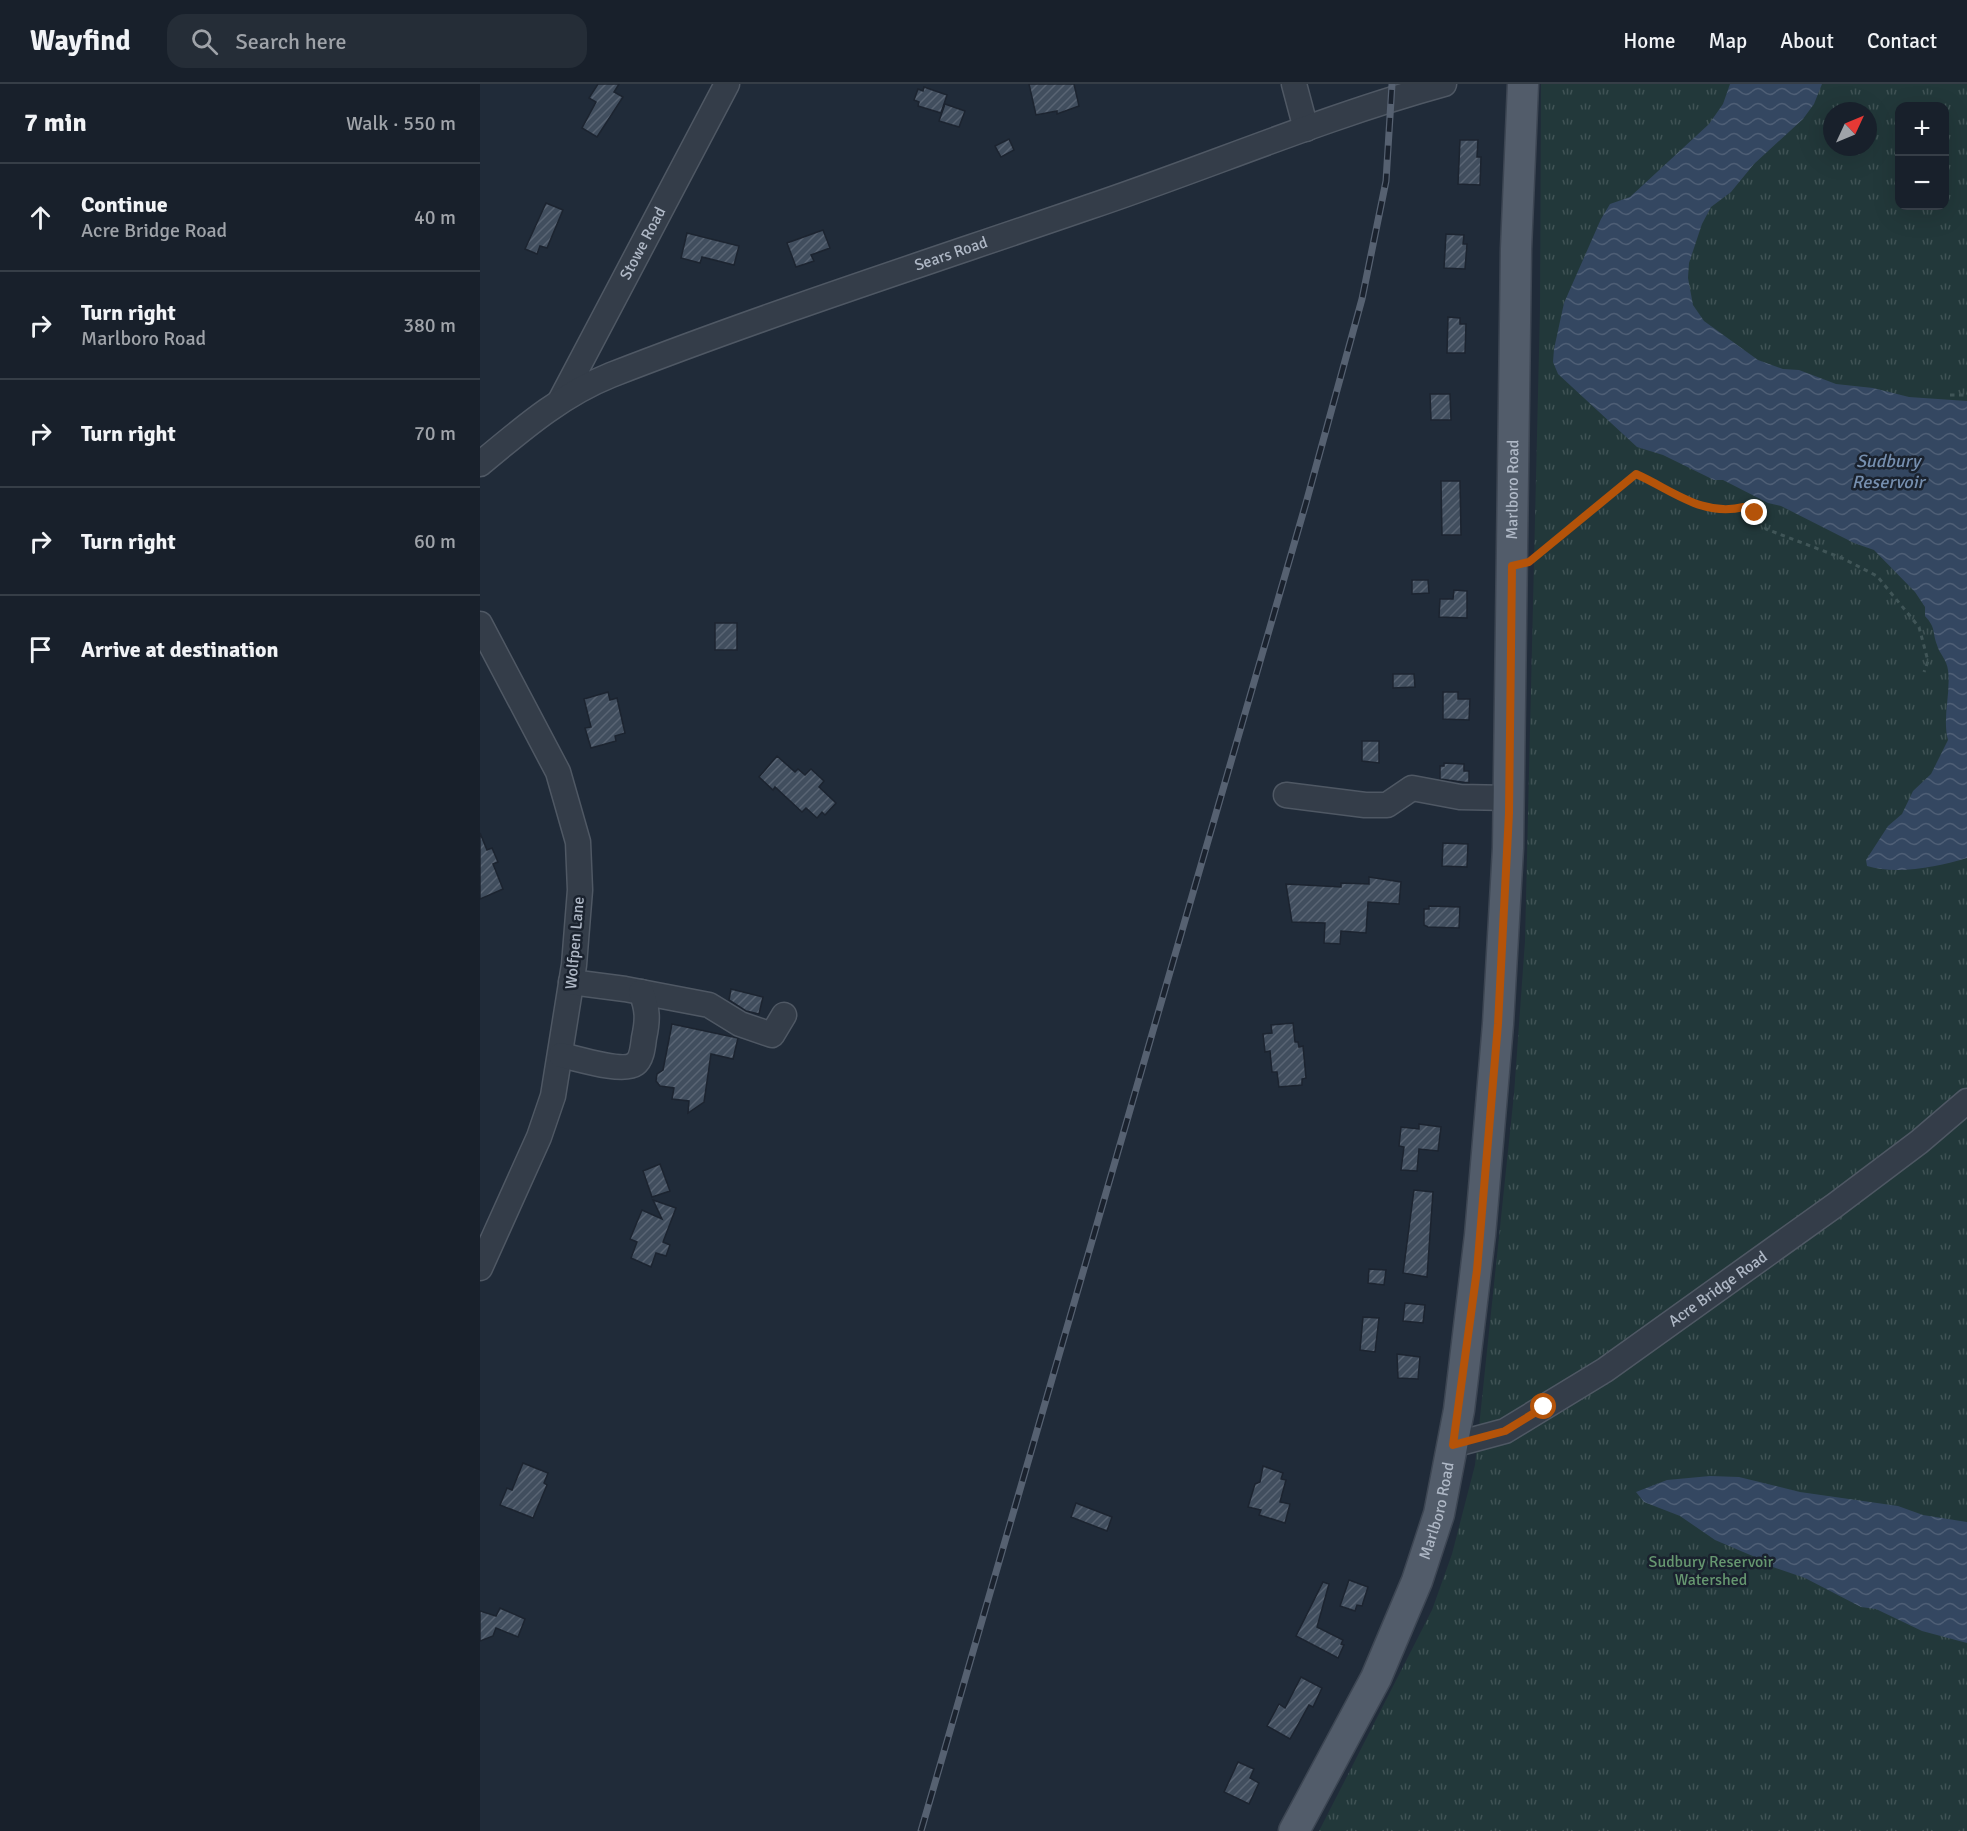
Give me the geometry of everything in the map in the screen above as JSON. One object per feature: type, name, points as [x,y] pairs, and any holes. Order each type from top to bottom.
[{"type":"main road","name":"Marlboro Road","points":[[1294,1831],[1376,1678],[1395,1635],[1436,1525],[1453,1445],[1480,1235],[1498,1024],[1510,798],[1516,249],[1523,84]]},
{"type":"street","name":"Stowe Road","points":[[560,401],[727,84]]},
{"type":"street","points":[[1294,84],[1306,129]]},
{"type":"street","name":"Sears Road","points":[[480,464],[581,387],[658,356],[1306,129],[1444,84]]},
{"type":"street","name":"Wolfpen Lane","points":[[480,624],[551,758],[573,818],[580,866],[572,982],[561,1055],[547,1116],[484,1260]]},
{"type":"street","points":[[1286,795],[1365,805],[1388,804],[1412,788],[1460,797],[1510,798]]},
{"type":"street","points":[[572,982],[709,1005],[740,1024],[772,1035],[784,1015]]},
{"type":"street","points":[[561,1055],[626,1068],[634,1065],[640,1059],[648,1021],[648,1010],[641,992]]},
{"type":"street","name":"Acre Bridge Road","points":[[1453,1445],[1505,1431],[1605,1370],[1825,1213],[1919,1142],[1967,1101]]},
{"type":"path","points":[[1950,395],[1967,395]]},
{"type":"path","points":[[1512,566],[1529,562],[1636,474],[1702,507],[1725,511],[1744,507],[1755,513],[1766,529],[1842,558],[1877,576],[1919,627],[1928,661],[1924,672]]},
{"type":"green space","name":"Sudbury Reservoir Watershed","points":[[1541,84],[1967,84],[1967,1831],[1319,1831],[1432,1610],[1452,1554],[1475,1465],[1514,1094],[1525,941],[1540,309]]},
{"type":"water","name":"Sudbury Reservoir","points":[[1730,84],[1822,84],[1814,104],[1803,119],[1754,164],[1731,192],[1711,207],[1702,224],[1689,263],[1688,278],[1693,305],[1704,321],[1758,360],[1783,369],[1799,370],[1836,384],[1873,388],[1909,397],[1967,401],[1967,858],[1917,869],[1891,870],[1867,866],[1866,860],[1888,826],[1902,814],[1913,791],[1931,774],[1948,740],[1946,732],[1949,679],[1947,666],[1938,648],[1932,627],[1925,616],[1925,607],[1915,592],[1874,550],[1854,543],[1723,480],[1714,480],[1663,455],[1637,447],[1558,374],[1553,362],[1564,303],[1601,219],[1610,204],[1630,197],[1709,124],[1723,104]]},
{"type":"water","points":[[1710,1476],[1739,1477],[1800,1492],[1898,1506],[1923,1515],[1967,1522],[1967,1643],[1922,1631],[1876,1609],[1861,1607],[1805,1578],[1773,1567],[1769,1563],[1715,1540],[1680,1516],[1644,1502],[1636,1492],[1667,1480]]},
{"type":"building","points":[[598,84],[619,84],[614,92],[623,97],[597,137],[582,128],[596,102],[589,98]]},
{"type":"building","points":[[1029,84],[1074,84],[1079,106],[1057,114],[1057,111],[1036,115]]},
{"type":"building","points":[[924,87],[947,95],[941,113],[918,106],[919,102],[914,100],[918,89],[923,91]]},
{"type":"building","points":[[945,104],[965,111],[959,127],[939,121]]},
{"type":"building","points":[[1009,139],[1014,150],[1001,157],[995,146]]},
{"type":"building","points":[[1460,140],[1478,140],[1477,157],[1481,157],[1480,185],[1458,184]]},
{"type":"building","points":[[546,203],[563,210],[547,248],[540,246],[537,254],[525,249]]},
{"type":"building","points":[[823,230],[830,248],[811,255],[814,261],[796,267],[787,243]]},
{"type":"building","points":[[687,233],[739,246],[734,265],[702,257],[700,263],[681,258]]},
{"type":"building","points":[[1446,234],[1464,235],[1463,244],[1467,244],[1465,269],[1444,268]]},
{"type":"building","points":[[1448,317],[1460,318],[1460,324],[1466,324],[1465,353],[1447,353]]},
{"type":"building","points":[[1430,394],[1450,394],[1451,420],[1431,420]]},
{"type":"building","points":[[1441,481],[1460,481],[1461,535],[1442,535]]},
{"type":"building","points":[[1412,580],[1428,580],[1429,593],[1412,594]]},
{"type":"building","points":[[1454,590],[1467,591],[1467,618],[1439,617],[1440,599],[1453,599]]},
{"type":"building","points":[[715,623],[737,623],[737,650],[715,650]]},
{"type":"building","points":[[1393,674],[1414,674],[1415,687],[1393,688]]},
{"type":"building","points":[[608,692],[610,700],[617,698],[625,733],[615,736],[616,741],[591,748],[585,728],[591,727],[584,699]]},
{"type":"building","points":[[1443,692],[1458,692],[1458,699],[1470,699],[1469,720],[1443,719]]},
{"type":"building","points":[[1362,741],[1379,741],[1379,763],[1362,761]]},
{"type":"building","points":[[777,756],[795,772],[798,769],[805,775],[811,769],[824,781],[819,787],[836,803],[825,815],[822,812],[817,818],[806,808],[802,812],[775,787],[773,790],[759,777]]},
{"type":"building","points":[[1444,763],[1464,764],[1464,771],[1469,771],[1469,783],[1440,779],[1440,766],[1444,766]]},
{"type":"building","points":[[480,833],[487,850],[492,848],[498,862],[493,864],[503,889],[480,899]]},
{"type":"building","points":[[1443,843],[1468,844],[1467,867],[1442,866]]},
{"type":"building","points":[[1369,877],[1401,882],[1399,904],[1368,902],[1366,933],[1341,931],[1340,944],[1324,943],[1325,923],[1292,922],[1286,884],[1341,887],[1341,883],[1369,884]]},
{"type":"building","points":[[1429,906],[1460,907],[1459,928],[1424,925],[1424,909],[1429,909]]},
{"type":"building","points":[[731,989],[763,997],[759,1014],[746,1011],[729,1000]]},
{"type":"building","points":[[1293,1023],[1295,1042],[1298,1042],[1299,1047],[1303,1046],[1306,1078],[1302,1079],[1302,1085],[1279,1087],[1277,1072],[1272,1072],[1270,1051],[1265,1052],[1263,1034],[1272,1033],[1271,1025]]},
{"type":"building","points":[[672,1024],[738,1038],[733,1059],[711,1054],[704,1102],[688,1113],[689,1101],[672,1099],[674,1088],[660,1086],[656,1081],[657,1074],[663,1070]]},
{"type":"building","points":[[1419,1124],[1441,1127],[1438,1151],[1419,1149],[1417,1171],[1401,1170],[1404,1147],[1399,1146],[1401,1127],[1419,1129]]},
{"type":"building","points":[[660,1164],[670,1191],[652,1197],[643,1171]]},
{"type":"building","points":[[1414,1190],[1433,1192],[1427,1277],[1403,1273]]},
{"type":"building","points":[[653,1200],[676,1208],[663,1242],[670,1245],[666,1256],[656,1253],[651,1267],[631,1258],[637,1242],[630,1239],[642,1210],[662,1219]]},
{"type":"building","points":[[1369,1269],[1386,1270],[1384,1285],[1368,1283]]},
{"type":"building","points":[[1405,1303],[1425,1305],[1423,1323],[1403,1321]]},
{"type":"building","points":[[1363,1317],[1379,1318],[1375,1352],[1360,1350]]},
{"type":"building","points":[[1397,1354],[1420,1357],[1418,1379],[1398,1378]]},
{"type":"building","points":[[523,1463],[548,1473],[544,1483],[547,1485],[533,1518],[500,1505],[507,1488],[512,1490]]},
{"type":"building","points":[[1263,1466],[1283,1473],[1281,1479],[1286,1480],[1280,1502],[1290,1504],[1285,1523],[1259,1515],[1261,1510],[1248,1507],[1255,1484],[1260,1482]]},
{"type":"building","points":[[1076,1503],[1112,1517],[1107,1531],[1071,1517]]},
{"type":"building","points":[[1349,1580],[1368,1587],[1362,1606],[1357,1605],[1355,1611],[1340,1606]]},
{"type":"building","points":[[1323,1582],[1329,1584],[1317,1627],[1343,1640],[1341,1644],[1344,1645],[1338,1658],[1296,1636]]},
{"type":"building","points":[[500,1608],[525,1619],[518,1637],[496,1628],[493,1636],[480,1641],[480,1611],[496,1616]]},
{"type":"building","points":[[1301,1677],[1322,1688],[1313,1707],[1309,1705],[1290,1739],[1267,1726],[1279,1704],[1285,1708]]},
{"type":"building","points":[[1238,1762],[1254,1769],[1250,1778],[1259,1783],[1249,1804],[1224,1792]]},
{"type":"railway","points":[[921,1831],[1306,503],[1362,299],[1386,181],[1392,84]]},
{"type":"route","points":[[1544,1407],[1505,1431],[1453,1445],[1477,1270],[1498,1024],[1509,813],[1512,566],[1529,562],[1636,474],[1702,507],[1725,511],[1744,507],[1755,513]]}]
